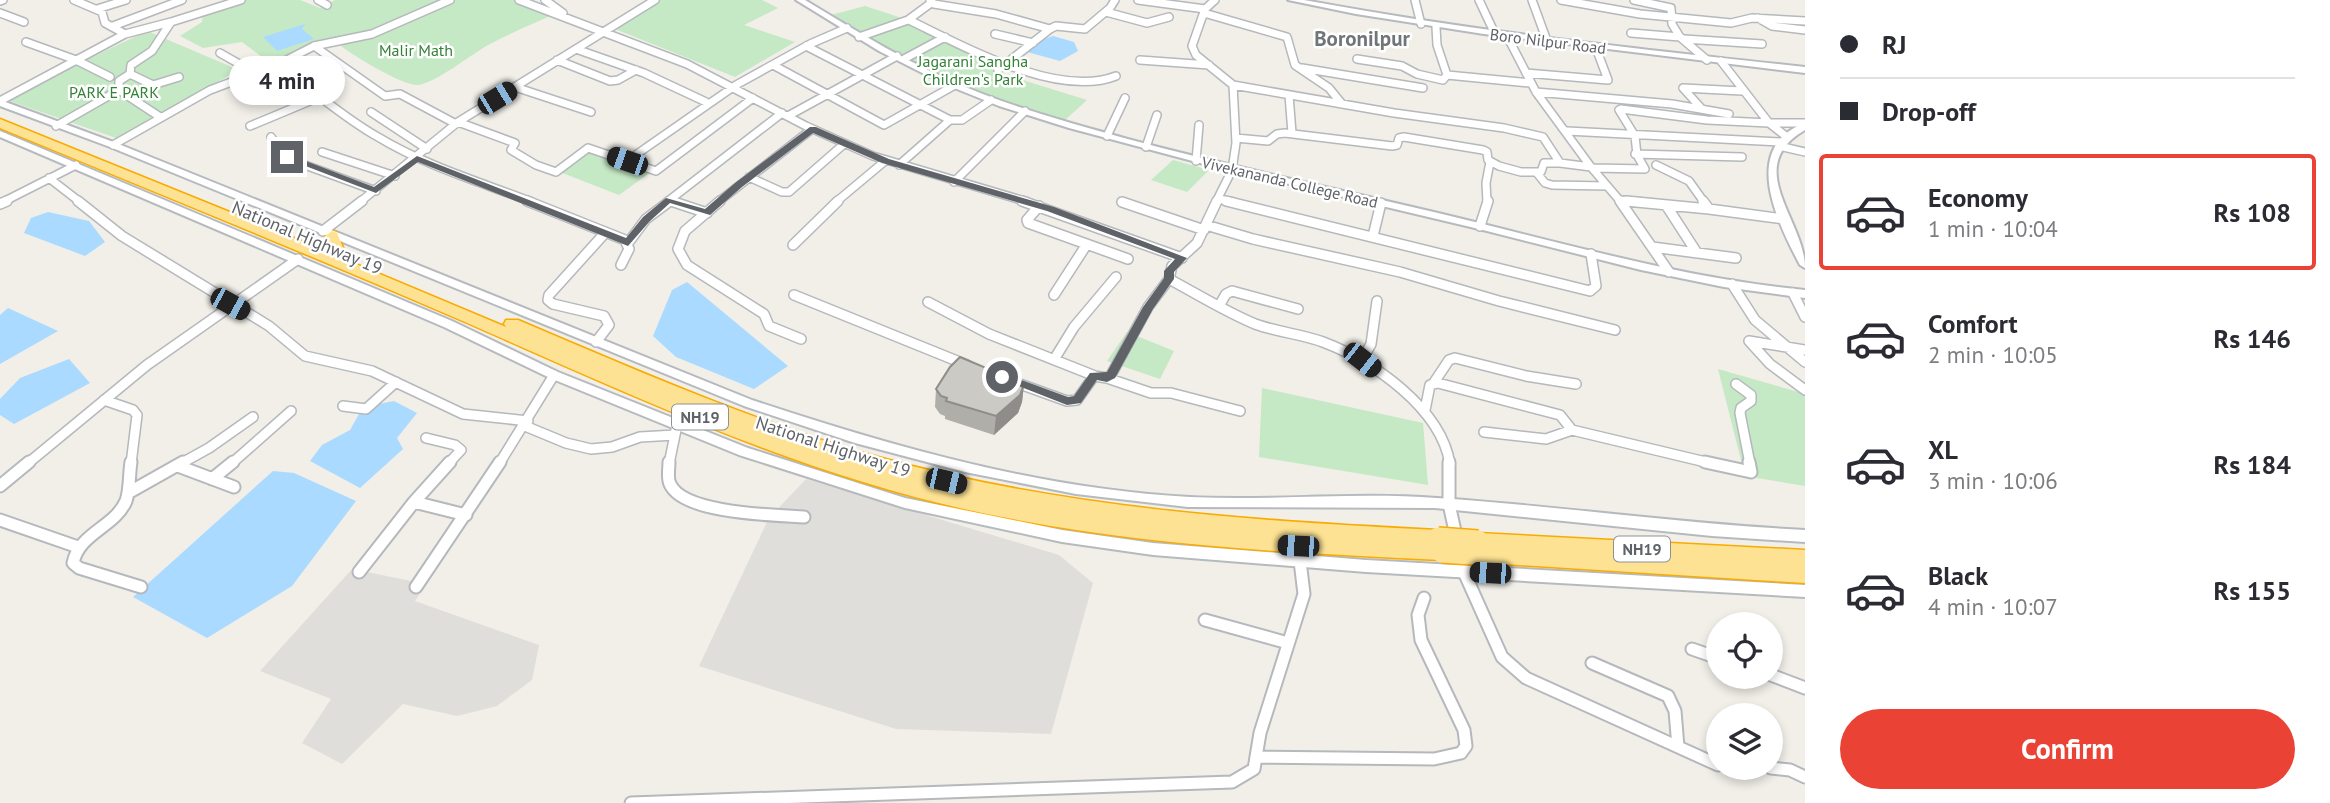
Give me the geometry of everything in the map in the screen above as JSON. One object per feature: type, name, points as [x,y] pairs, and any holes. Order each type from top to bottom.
[{"type":"highway","name":"National Highway 19","points":[[0,114],[519,319],[709,406],[804,442],[880,465],[990,492],[1132,516],[1440,545]]},
{"type":"highway","name":"NH19","points":[[0,122],[330,244],[713,422],[798,455],[898,484],[997,508],[1116,529],[1274,544],[1440,545],[1805,574]]},
{"type":"highway","points":[[292,257],[330,244]]},
{"type":"highway","name":"NH19","points":[[1483,548],[1805,558]]},
{"type":"main road","name":"Vivekananda College Road","points":[[800,0],[859,37],[955,85],[991,100],[1107,136],[1232,170],[1591,254],[1732,284],[1805,294]]},
{"type":"main road","name":"Boro Nilpur Road","points":[[1292,0],[1436,27],[1596,48],[1805,70]]},
{"type":"main road","points":[[0,102],[56,126],[113,145],[330,244]]},
{"type":"main road","points":[[1805,125],[1782,141],[1772,166],[1784,219],[1805,265]]},
{"type":"main road","points":[[0,134],[448,324],[676,430],[905,503],[1062,536],[1153,549],[1464,572],[1805,591]]},
{"type":"main road","points":[[519,319],[596,342],[748,403],[854,439],[960,466],[1111,494],[1186,502],[1271,506],[1392,501],[1449,504],[1629,524],[1805,536]]},
{"type":"street","points":[[74,0],[97,9],[104,14],[105,23],[125,34]]},
{"type":"street","points":[[97,9],[126,0]]},
{"type":"street","points":[[113,26],[182,0]]},
{"type":"street","points":[[0,102],[125,34],[241,0]]},
{"type":"street","points":[[318,0],[327,5]]},
{"type":"street","points":[[113,145],[210,90],[277,65],[314,46],[362,38],[450,0]]},
{"type":"street","points":[[519,0],[679,60],[813,129],[886,161],[1039,206],[1182,258]]},
{"type":"street","points":[[545,0],[562,12],[563,17]]},
{"type":"street","points":[[330,244],[376,191],[457,123],[654,0]]},
{"type":"street","points":[[998,70],[1056,26],[1085,29],[1106,12],[1115,0]]},
{"type":"street","points":[[1138,0],[1204,11],[1284,36],[1289,40],[1291,60],[1329,88],[1342,104]]},
{"type":"street","points":[[1215,0],[1204,11],[1193,49],[1233,85],[1504,128],[1538,136],[1545,140],[1560,163]]},
{"type":"street","points":[[1415,0],[1421,24]]},
{"type":"street","points":[[1479,0],[1495,34]]},
{"type":"street","points":[[1532,0],[1546,41]]},
{"type":"street","points":[[1561,0],[1614,10],[1731,23],[1757,18],[1805,21]]},
{"type":"street","points":[[1634,0],[1672,9],[1670,17],[1682,38],[1707,60]]},
{"type":"street","points":[[859,37],[909,20],[930,1],[996,14],[1050,29]]},
{"type":"street","points":[[1106,12],[1147,22],[1163,22],[1169,17]]},
{"type":"street","points":[[0,13],[24,22]]},
{"type":"street","points":[[1757,18],[1772,26],[1805,30]]},
{"type":"street","points":[[909,20],[978,53],[1078,84],[1106,83],[1116,76]]},
{"type":"street","points":[[130,74],[131,65],[152,51],[171,22]]},
{"type":"street","points":[[1436,27],[1437,45],[1447,75]]},
{"type":"street","points":[[627,161],[732,86],[823,36],[847,28]]},
{"type":"street","points":[[1631,33],[1762,44]]},
{"type":"street","points":[[995,34],[1033,43]]},
{"type":"street","points":[[1507,36],[1536,92],[1619,200],[1669,271]]},
{"type":"street","points":[[621,265],[629,249],[628,243],[646,219],[785,114],[945,37]]},
{"type":"street","points":[[26,42],[76,60],[110,77]]},
{"type":"street","points":[[314,46],[385,96],[400,93],[457,123],[515,143],[511,150],[536,165],[556,172],[587,148],[658,171],[753,98]]},
{"type":"street","points":[[806,46],[950,120],[962,120],[991,100]]},
{"type":"street","points":[[1526,73],[1608,80],[1596,48]]},
{"type":"street","points":[[576,49],[636,70],[706,102]]},
{"type":"street","points":[[220,53],[255,73]]},
{"type":"street","points":[[1357,59],[1402,65],[1417,74],[1436,79],[1443,80],[1447,75]]},
{"type":"street","points":[[557,60],[610,81],[618,80],[636,70]]},
{"type":"street","points":[[1140,60],[1209,65]]},
{"type":"street","points":[[1721,61],[1782,141]]},
{"type":"street","points":[[277,65],[352,121],[417,158],[450,174],[544,207],[628,243]]},
{"type":"street","points":[[773,65],[884,125],[955,85]]},
{"type":"street","points":[[1298,67],[1423,88]]},
{"type":"street","points":[[130,74],[153,85],[179,77]]},
{"type":"street","points":[[119,90],[119,81],[130,74]]},
{"type":"street","points":[[1447,75],[1530,83]]},
{"type":"street","points":[[1107,378],[1148,307],[1169,279],[1169,271],[1193,248],[1232,170],[1236,138],[1233,85]]},
{"type":"street","points":[[515,87],[591,112]]},
{"type":"street","points":[[1701,108],[1683,88],[1742,91]]},
{"type":"street","points":[[119,90],[160,117]]},
{"type":"street","points":[[56,126],[82,112],[90,103],[119,90]]},
{"type":"street","points":[[1536,92],[1701,108],[1729,114]]},
{"type":"street","points":[[1289,95],[1292,133]]},
{"type":"street","points":[[250,126],[322,96]]},
{"type":"street","points":[[1107,136],[1125,99]]},
{"type":"street","points":[[1537,173],[1541,172],[1544,163],[1643,171],[1635,154],[1635,136],[1611,100]]},
{"type":"street","points":[[1619,110],[1707,120],[1805,125]]},
{"type":"street","points":[[954,181],[1025,111]]},
{"type":"street","points":[[371,112],[427,149]]},
{"type":"street","points":[[1146,147],[1157,115]]},
{"type":"street","points":[[900,165],[950,120]]},
{"type":"street","points":[[1196,161],[1199,125]]},
{"type":"street","points":[[801,339],[769,326],[764,314],[687,265],[681,256],[679,243],[685,231],[749,177],[813,129]]},
{"type":"street","points":[[1567,131],[1782,141],[1805,152]]},
{"type":"street","points":[[1236,138],[1268,141],[1277,134],[1292,133],[1392,146],[1397,145],[1399,138],[1404,137],[1483,150],[1489,154],[1490,162],[1486,183],[1488,200],[1480,217],[1480,226]]},
{"type":"street","points":[[271,137],[287,157],[294,161],[376,191]]},
{"type":"street","points":[[749,177],[782,192],[789,192],[844,144]]},
{"type":"street","points":[[321,152],[395,176]]},
{"type":"street","points":[[1635,154],[1742,157]]},
{"type":"street","points":[[793,245],[844,195],[886,161]]},
{"type":"street","points":[[1490,162],[1537,173],[1547,185],[1608,186]]},
{"type":"street","points":[[0,204],[76,165]]},
{"type":"street","points":[[1656,165],[1689,181],[1709,209]]},
{"type":"street","points":[[49,178],[122,236],[269,326],[305,356],[372,371],[463,414],[527,423],[566,443],[591,449],[612,447],[640,437],[676,430],[669,481],[677,495],[687,501],[734,510],[804,517]]},
{"type":"street","points":[[1219,199],[1590,291],[1596,286],[1591,254]]},
{"type":"street","points":[[669,200],[707,213]]},
{"type":"street","points":[[1619,200],[1784,219]]},
{"type":"street","points":[[1122,202],[1205,227],[1400,272],[1499,301],[1615,330]]},
{"type":"street","points":[[1373,236],[1381,203]]},
{"type":"street","points":[[1666,205],[1697,253]]},
{"type":"street","points":[[1039,206],[1027,220],[1028,223],[1128,258]]},
{"type":"street","points":[[596,342],[606,330],[609,321],[591,312],[554,304],[548,300],[549,295],[605,233]]},
{"type":"street","points":[[1054,295],[1087,244]]},
{"type":"street","points":[[1652,247],[1736,258]]},
{"type":"street","points":[[0,486],[147,365],[292,257]]},
{"type":"street","points":[[1055,358],[1074,327],[1116,277]]},
{"type":"street","points":[[1169,279],[1256,324],[1332,345],[1362,360],[1425,410],[1447,447],[1451,471],[1449,504],[1464,572],[1493,642],[1511,667],[1526,677],[1706,760]]},
{"type":"street","points":[[1732,284],[1755,320],[1805,362]]},
{"type":"street","points":[[1219,306],[1226,294],[1236,291],[1298,309]]},
{"type":"street","points":[[1793,293],[1805,317]]},
{"type":"street","points":[[794,295],[977,369]]},
{"type":"street","points":[[1362,360],[1371,344],[1377,300]]},
{"type":"street","points":[[928,302],[978,330],[1096,376],[1151,393],[1171,393],[1240,411]]},
{"type":"street","points":[[1805,350],[1749,341],[1770,364],[1805,390]]},
{"type":"street","points":[[1425,410],[1429,389],[1449,360],[1455,358],[1526,376],[1576,384]]},
{"type":"street","points":[[416,587],[527,423],[554,375]]},
{"type":"street","points":[[1002,377],[1072,401],[1080,397],[1096,376]]},
{"type":"street","points":[[343,406],[366,409],[396,382]]},
{"type":"street","points":[[1433,384],[1553,413],[1563,417],[1572,430]]},
{"type":"street","points":[[1484,432],[1546,439],[1572,430],[1751,472],[1740,413],[1741,408],[1751,401],[1751,395],[1735,384]]},
{"type":"street","points":[[104,400],[133,410],[137,415],[128,493],[120,512],[78,547],[72,558],[79,568],[141,587]]},
{"type":"street","points":[[212,479],[262,439],[291,411]]},
{"type":"street","points":[[128,493],[209,448],[253,417]]},
{"type":"street","points":[[359,572],[414,502],[461,450],[455,445],[426,438]]},
{"type":"street","points":[[178,466],[234,487]]},
{"type":"street","points":[[414,502],[466,515]]},
{"type":"street","points":[[0,520],[78,547]]},
{"type":"street","points":[[631,803],[1232,782],[1254,769],[1260,733],[1304,594],[1300,561]]},
{"type":"street","points":[[1257,757],[1434,759],[1461,753],[1466,746],[1464,730],[1421,640],[1418,615],[1424,598]]},
{"type":"street","points":[[1205,620],[1288,643]]},
{"type":"street","points":[[1692,649],[1706,654]]},
{"type":"street","points":[[1592,663],[1668,696],[1675,711],[1678,747]]},
{"type":"street","points":[[1783,680],[1805,688]]},
{"type":"street","points":[[1783,769],[1805,776]]},
{"type":"shaded area","points":[[806,479],[1059,555],[1093,583],[1051,734],[896,729],[699,666],[769,518]]},
{"type":"shaded area","points":[[352,569],[426,584],[415,601],[539,645],[532,680],[497,706],[457,716],[403,704],[342,764],[302,743],[331,699],[260,671]]},
{"type":"green space","name":"Malir Math","points":[[240,0],[300,0],[320,8],[335,0],[519,0],[554,14],[498,40],[445,73],[418,85],[390,76],[341,46],[355,39],[266,60],[242,42],[203,48],[180,36],[202,22],[203,14]]},
{"type":"green space","points":[[648,0],[762,0],[778,8],[744,25],[795,42],[735,77],[610,27]]},
{"type":"green space","name":"Jagarani Sangha Children's Park","points":[[865,6],[908,20],[1006,63],[993,71],[1087,100],[1064,121],[992,99],[902,58],[827,16]]},
{"type":"green space","name":"PARK E PARK","points":[[147,31],[239,70],[116,138],[4,99]]},
{"type":"green space","points":[[589,150],[651,172],[619,195],[560,172]]},
{"type":"green space","points":[[1173,160],[1209,170],[1187,192],[1151,180]]},
{"type":"green space","points":[[1127,332],[1174,351],[1160,379],[1107,361]]},
{"type":"green space","points":[[1718,369],[1805,394],[1805,486],[1745,476]]},
{"type":"green space","points":[[1262,388],[1423,423],[1428,485],[1259,457]]},
{"type":"water","points":[[305,24],[302,29],[314,39],[277,51],[263,37]]},
{"type":"water","points":[[1053,36],[1074,42],[1078,51],[1060,61],[1027,52],[1033,43]]},
{"type":"water","points":[[48,212],[89,221],[105,242],[85,256],[24,233],[31,218]]},
{"type":"water","points":[[687,282],[788,366],[754,389],[676,357],[653,336],[672,290]]},
{"type":"water","points":[[8,308],[58,331],[0,364],[0,315]]},
{"type":"water","points":[[69,359],[90,383],[14,424],[0,415],[0,399],[20,378]]},
{"type":"water","points":[[394,401],[417,413],[397,438],[403,449],[360,488],[310,461],[322,445],[350,430],[363,407]]},
{"type":"water","points":[[273,471],[294,473],[356,501],[292,586],[207,638],[133,597]]},
{"type":"building","points":[[960,357],[1024,384],[1020,395],[996,416],[946,401],[947,398],[941,396],[936,389]]},
{"type":"district","name":"Boronilpur","points":[[1362,39]]},
{"type":"route","points":[[287,157],[376,191],[417,158],[450,174],[544,207],[628,243],[646,219],[669,200],[707,213],[738,185],[813,129],[886,161],[1050,209],[1182,258],[1172,266],[1169,279],[1148,307],[1109,378],[1094,376],[1077,400],[1067,401],[1002,377]]}]
